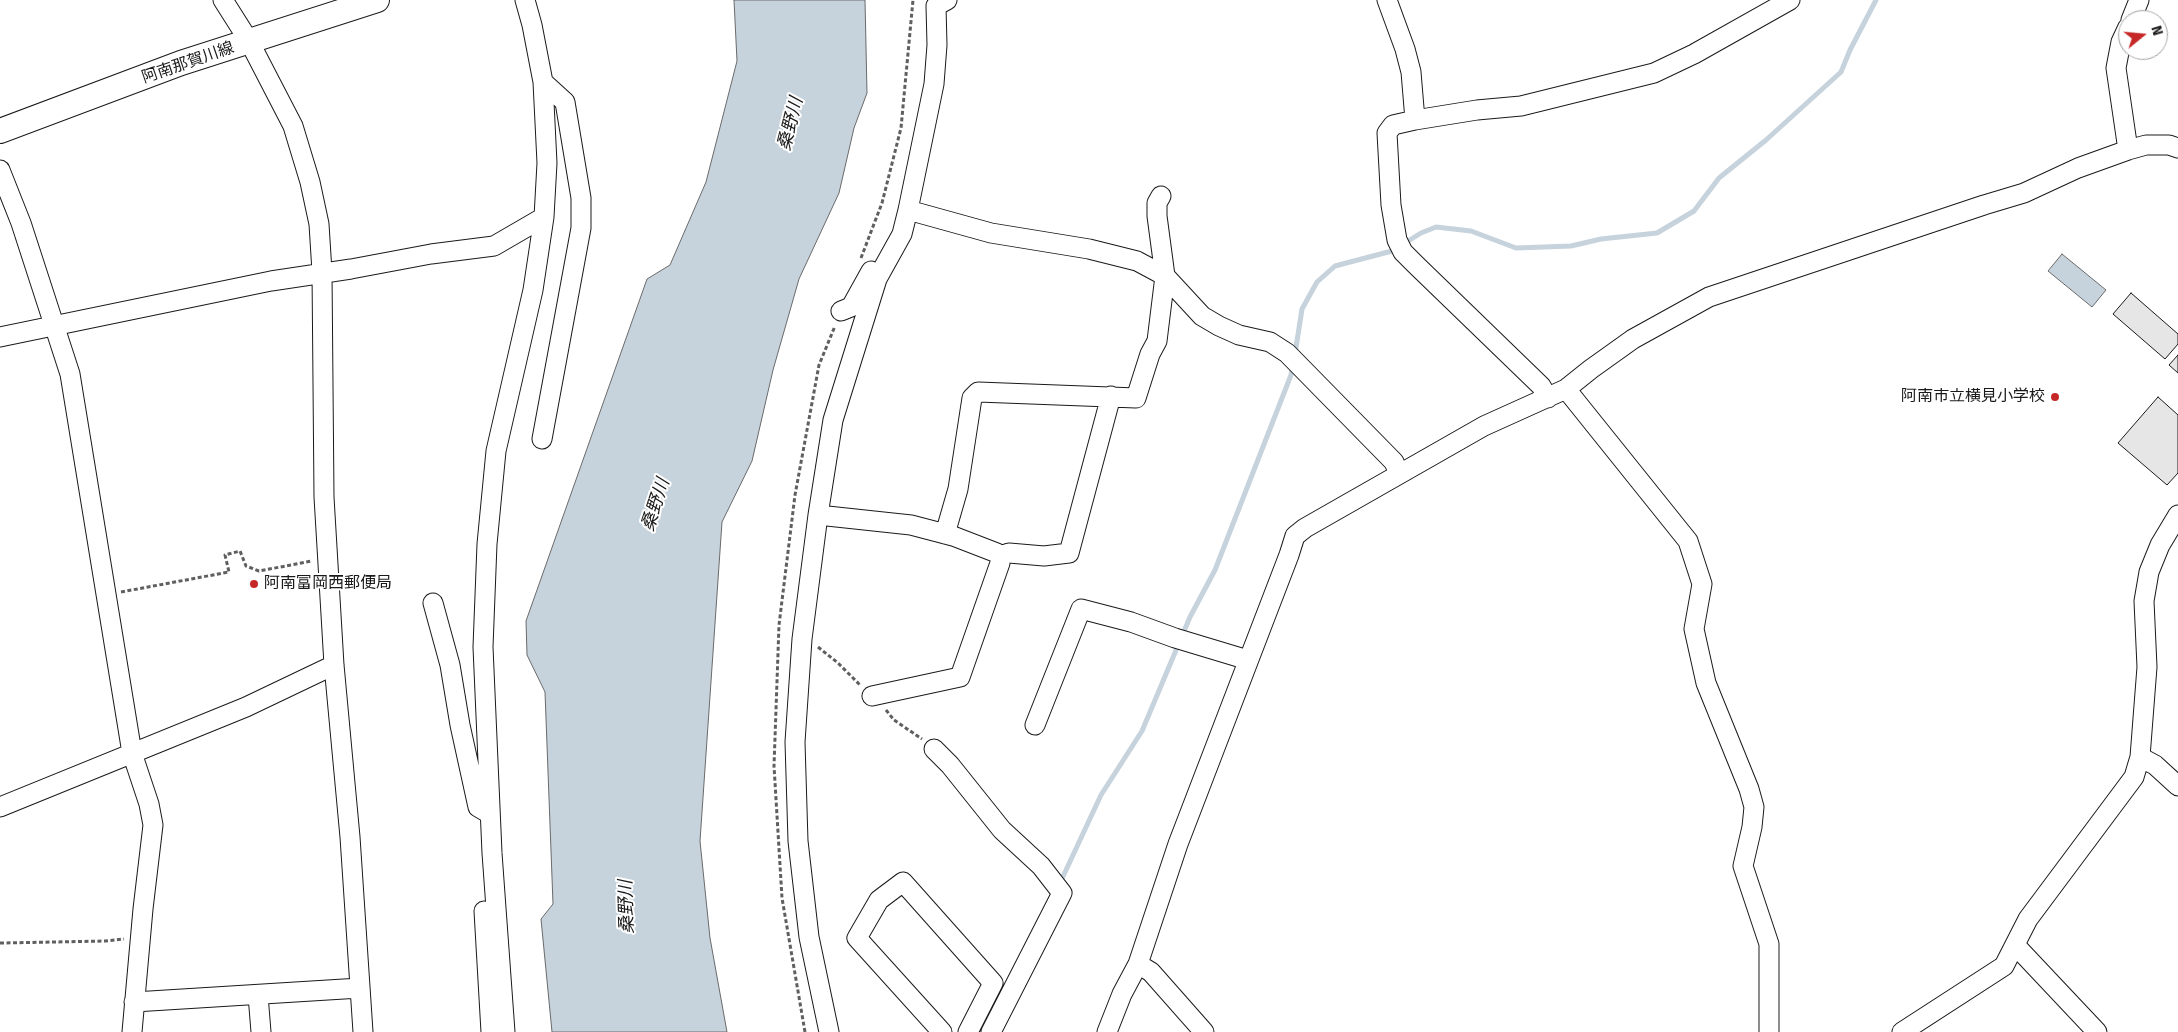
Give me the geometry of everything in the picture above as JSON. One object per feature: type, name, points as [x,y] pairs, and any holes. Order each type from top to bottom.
[{"type":"main road","name":"阿南那賀川線","points":[[0,131],[181,63],[377,0]]},
{"type":"street","points":[[223,0],[249,41],[293,126],[310,182],[319,224],[322,272],[324,497],[334,665],[350,837],[363,1032]]},
{"type":"street","points":[[491,1032],[484,811],[483,648],[487,544],[496,451],[533,290],[544,217],[547,162],[544,82],[525,0]]},
{"type":"street","points":[[1387,0],[1405,49],[1411,72],[1415,120]]},
{"type":"street","points":[[1548,398],[1541,386],[1403,252],[1398,240],[1391,206],[1387,133],[1394,126],[1415,120],[1477,110],[1522,106],[1654,73],[1694,54],[1790,0]]},
{"type":"street","points":[[829,1032],[808,927],[798,841],[795,742],[802,639],[818,515],[833,420],[878,279],[902,234],[934,84],[940,2]]},
{"type":"street","points":[[2118,58],[2116,68],[2128,150]]},
{"type":"street","points":[[542,439],[581,228],[581,205],[565,102],[544,82]]},
{"type":"street","points":[[1107,1032],[1122,994],[1138,964],[1178,844],[1295,536],[1305,528],[1484,426],[1566,389],[1590,368],[1633,339],[1709,297],[2024,193],[2078,168],[2128,150],[2146,145],[2178,148]]},
{"type":"street","points":[[0,170],[21,223],[70,374],[132,753],[149,804],[153,826],[140,937],[132,1032]]},
{"type":"street","points":[[945,534],[958,489],[972,398],[978,392],[1136,398],[1150,354],[1157,341],[1165,276],[1157,216],[1157,203],[1161,196]]},
{"type":"street","points":[[908,210],[991,233],[1089,248],[1137,261],[1165,276],[1202,316],[1219,326],[1239,334],[1270,342],[1287,353],[1394,462],[1399,474]]},
{"type":"street","points":[[841,311],[851,307],[908,210]]},
{"type":"street","points":[[0,337],[322,272],[352,269],[431,254],[494,246],[544,217]]},
{"type":"street","points":[[1566,389],[1688,541],[1702,584],[1694,629],[1706,683],[1749,789],[1754,807],[1752,827],[1743,866],[1769,944],[1769,1032]]},
{"type":"street","points":[[1000,556],[1009,553],[1044,556],[1069,552],[1111,396]]},
{"type":"street","points":[[818,515],[911,525],[945,534],[997,553],[1000,556]]},
{"type":"street","points":[[1902,1032],[2004,966],[2028,919],[2134,777],[2140,757],[2147,667],[2144,601],[2149,572],[2160,545],[2178,516]]},
{"type":"street","points":[[872,696],[960,677],[1000,563],[1000,556]]},
{"type":"street","points":[[433,603],[450,665],[460,725],[484,811],[505,1032]]},
{"type":"street","points":[[1035,725],[1081,609],[1131,622],[1248,660]]},
{"type":"street","points":[[0,808],[246,707],[334,665]]},
{"type":"street","points":[[934,749],[950,764],[1002,830],[1042,866],[1062,893],[991,1032]]},
{"type":"street","points":[[2140,757],[2155,765],[2178,786]]},
{"type":"street","points":[[942,1032],[858,938],[879,900],[904,882],[993,983],[968,1032]]},
{"type":"street","points":[[2015,945],[2097,1032]]},
{"type":"street","points":[[1138,964],[1151,972],[1204,1032]]},
{"type":"street","points":[[134,1002],[360,988]]},
{"type":"street","points":[[258,995],[261,1032]]},
{"type":"path","points":[[106,594],[229,572],[225,555],[240,551],[246,566],[259,570],[328,559]]},
{"type":"path","points":[[0,943],[105,941],[140,937]]},
{"type":"water","name":"桑野川","points":[[734,0],[865,0],[867,93],[854,128],[839,193],[799,279],[773,370],[752,461],[722,522],[700,841],[710,938],[727,1032],[552,1032],[541,919],[553,904],[545,692],[527,655],[526,621],[647,279],[670,265],[706,182],[737,61]]},
{"type":"water","points":[[2062,254],[2106,290],[2092,307],[2048,271]]},
{"type":"building","points":[[2131,293],[2178,334],[2178,344],[2165,359],[2113,314]]},
{"type":"building","points":[[2178,355],[2178,373],[2169,365]]},
{"type":"building","points":[[2158,397],[2178,415],[2178,473],[2167,485],[2118,443]]},
{"type":"waterway","points":[[1295,354],[1302,309],[1317,282],[1335,266],[1392,251],[1421,233],[1436,227],[1471,231],[1516,248],[1571,246],[1601,239],[1657,233],[1694,211],[1719,178],[1766,140],[1841,72],[1850,50],[1876,0]]},
{"type":"waterway","points":[[1060,883],[1101,795],[1142,731],[1190,617],[1215,570],[1291,375],[1293,365]]},
{"type":"waterway","points":[[980,1032],[985,1023]]},
{"type":"place","name":"阿南市立横見小学校","points":[[2055,397]]},
{"type":"place","name":"阿南富岡西郵便局","points":[[254,584]]}]
